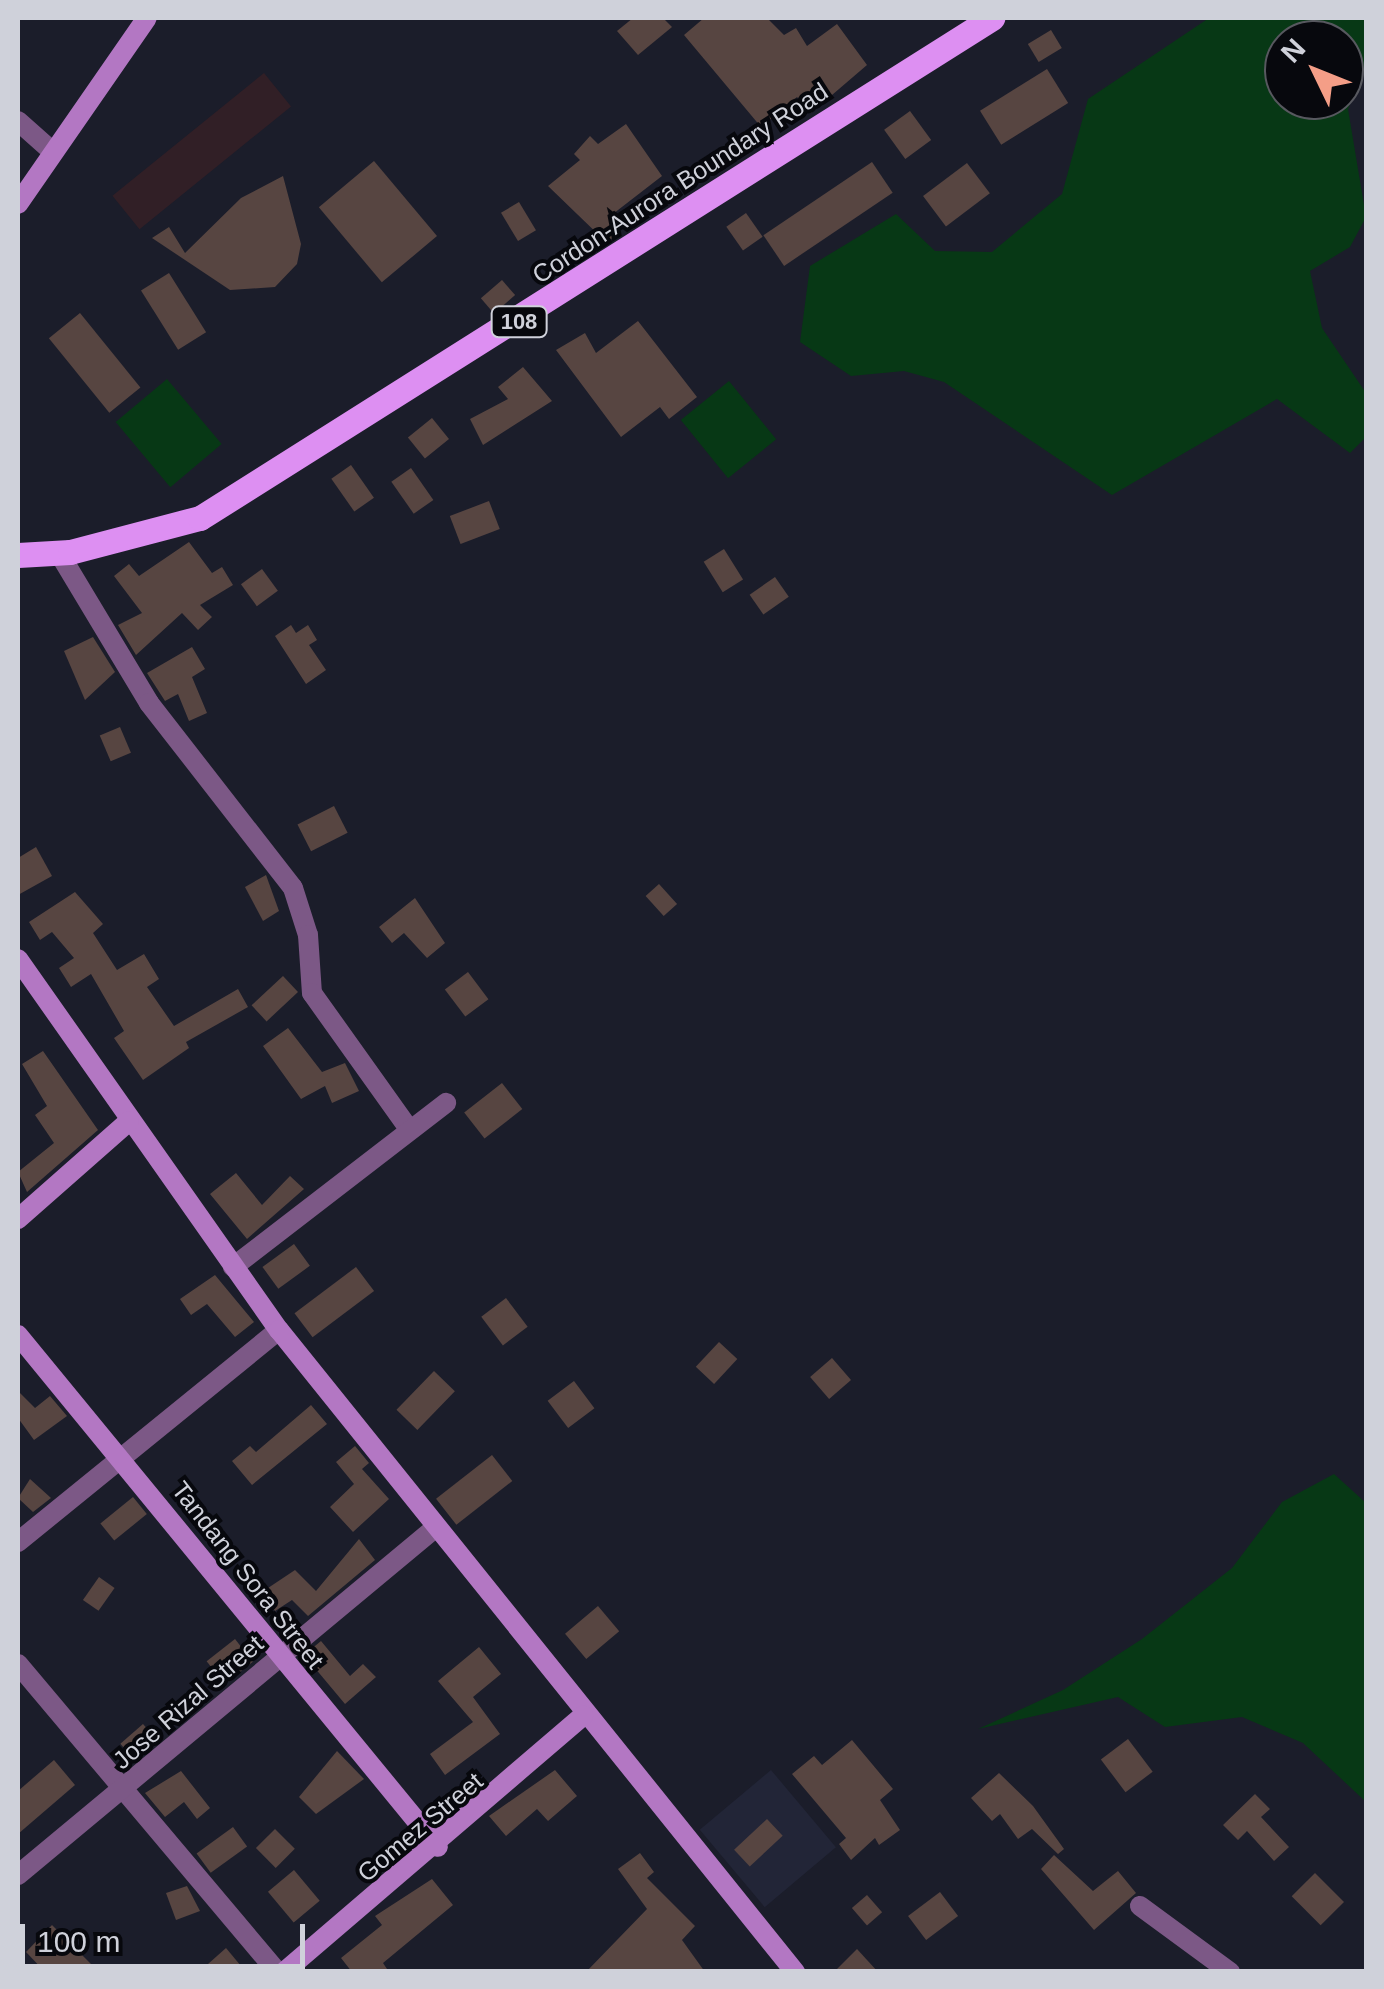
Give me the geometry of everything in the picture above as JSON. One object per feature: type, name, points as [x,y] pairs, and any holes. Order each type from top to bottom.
[{"type":"main road","name":"Cordon-Aurora Boundary Road","points":[[18,556],[59,553],[200,518],[992,18]]},
{"type":"street","points":[[18,204],[147,18]]},
{"type":"street","points":[[18,121],[54,152]]},
{"type":"street","points":[[59,553],[149,703],[293,888],[308,936],[312,993],[408,1128]]},
{"type":"street","points":[[18,960],[129,1122],[280,1330],[583,1716],[795,1972]]},
{"type":"street","points":[[233,1266],[408,1128],[446,1103]]},
{"type":"street","points":[[18,1219],[129,1122]]},
{"type":"street","points":[[18,1542],[119,1453],[280,1330]]},
{"type":"street","name":"Tandang Sora Street","points":[[18,1335],[119,1453],[279,1656],[438,1848]]},
{"type":"street","name":"Jose Rizal Street","points":[[18,1874],[436,1528]]},
{"type":"street","points":[[18,1664],[277,1972]]},
{"type":"street","name":"Gomez Street","points":[[284,1972],[438,1848],[583,1716]]},
{"type":"street","points":[[1140,1906],[1230,1972]]},
{"type":"shaded area","points":[[264,73],[291,106],[140,229],[112,196]]},
{"type":"shaded area","points":[[771,1770],[836,1847],[765,1907],[700,1830]]},
{"type":"green space","points":[[1209,18],[1366,18],[1364,71],[1364,20],[1264,20],[1264,120],[1350,120],[1366,217],[1350,247],[1310,271],[1322,328],[1366,393],[1366,437],[1350,453],[1277,399],[1112,495],[944,382],[904,371],[851,376],[800,342],[810,266],[896,214],[935,251],[992,252],[1062,194],[1088,99]]},
{"type":"green space","points":[[167,379],[222,444],[170,487],[116,422]]},
{"type":"green space","points":[[729,381],[776,439],[728,478],[681,420]]},
{"type":"green space","points":[[1334,1474],[1366,1503],[1366,1802],[1303,1743],[1242,1717],[1165,1727],[1118,1697],[978,1729],[1063,1690],[1142,1639],[1232,1568],[1282,1502]]},
{"type":"building","points":[[633,18],[663,18],[672,27],[638,55],[617,31]]},
{"type":"building","points":[[704,18],[767,18],[784,35],[796,28],[807,46],[837,24],[867,65],[811,113],[797,97],[761,127],[684,35]]},
{"type":"building","points":[[1051,30],[1062,48],[1039,62],[1028,44]]},
{"type":"building","points":[[1047,69],[1068,103],[1001,145],[980,111]]},
{"type":"building","points":[[910,111],[931,140],[905,159],[884,130]]},
{"type":"building","points":[[626,124],[662,176],[609,217],[621,233],[606,242],[548,186],[580,160],[574,154],[590,136],[598,144]]},
{"type":"building","points":[[374,161],[437,236],[382,282],[319,207]]},
{"type":"building","points":[[872,162],[893,193],[784,266],[763,235]]},
{"type":"building","points":[[967,163],[990,193],[946,226],[923,196]]},
{"type":"building","points":[[283,176],[301,244],[297,264],[275,287],[230,290],[152,238],[169,227],[185,253],[241,198]]},
{"type":"building","points":[[519,202],[536,230],[518,241],[501,213]]},
{"type":"building","points":[[746,213],[763,237],[743,251],[726,227]]},
{"type":"building","points":[[169,273],[206,332],[178,350],[141,290]]},
{"type":"building","points":[[502,280],[515,295],[494,313],[481,298]]},
{"type":"building","points":[[80,313],[140,388],[109,413],[49,338]]},
{"type":"building","points":[[638,321],[697,397],[669,419],[660,407],[621,437],[556,350],[585,333],[596,353]]},
{"type":"building","points":[[523,367],[552,401],[483,445],[470,419],[508,399],[498,387]]},
{"type":"building","points":[[432,418],[449,439],[425,458],[408,438]]},
{"type":"building","points":[[351,465],[374,498],[354,512],[331,479]]},
{"type":"building","points":[[411,468],[433,500],[414,514],[391,482]]},
{"type":"building","points":[[489,501],[500,529],[461,544],[450,516]]},
{"type":"building","points":[[189,542],[212,573],[222,567],[233,585],[200,605],[212,617],[198,630],[182,613],[136,655],[118,625],[142,613],[114,576],[129,564],[139,576]]},
{"type":"building","points":[[724,549],[743,580],[723,592],[704,562]]},
{"type":"building","points":[[262,569],[278,591],[257,606],[241,584]]},
{"type":"building","points":[[775,577],[789,597],[763,614],[750,595]]},
{"type":"building","points":[[291,625],[296,633],[308,625],[317,640],[309,645],[326,670],[306,684],[275,636]]},
{"type":"building","points":[[93,637],[115,672],[85,700],[64,651]]},
{"type":"building","points":[[192,647],[205,669],[192,677],[207,713],[189,721],[178,694],[165,701],[147,673]]},
{"type":"building","points":[[120,727],[131,753],[111,761],[100,736]]},
{"type":"building","points":[[334,806],[348,833],[311,851],[297,825]]},
{"type":"building","points":[[36,847],[52,876],[18,895],[18,858]]},
{"type":"building","points":[[266,875],[279,911],[263,921],[245,887]]},
{"type":"building","points":[[659,884],[677,904],[664,916],[646,896]]},
{"type":"building","points":[[75,892],[103,924],[93,933],[117,970],[144,954],[159,979],[147,987],[174,1026],[238,989],[248,1007],[186,1042],[189,1048],[143,1080],[114,1038],[124,1031],[91,974],[71,987],[59,968],[74,958],[52,932],[40,940],[29,922]]},
{"type":"building","points":[[415,898],[445,943],[427,958],[404,933],[392,943],[379,927]]},
{"type":"building","points":[[468,972],[488,999],[465,1017],[445,989]]},
{"type":"building","points":[[283,976],[298,992],[267,1021],[252,1005]]},
{"type":"building","points":[[288,1028],[322,1072],[345,1063],[359,1091],[332,1103],[325,1086],[301,1099],[263,1046]]},
{"type":"building","points":[[43,1051],[98,1130],[27,1192],[18,1172],[54,1143],[35,1115],[47,1106],[22,1064]]},
{"type":"building","points":[[502,1083],[522,1109],[484,1139],[464,1113]]},
{"type":"building","points":[[236,1173],[262,1205],[290,1176],[304,1189],[247,1239],[210,1194]]},
{"type":"building","points":[[294,1244],[310,1266],[278,1289],[262,1267]]},
{"type":"building","points":[[356,1267],[374,1291],[313,1337],[295,1313]]},
{"type":"building","points":[[215,1275],[254,1322],[235,1337],[207,1304],[191,1315],[180,1299]]},
{"type":"building","points":[[506,1298],[528,1327],[503,1345],[481,1317]]},
{"type":"building","points":[[719,1342],[737,1359],[714,1384],[696,1367]]},
{"type":"building","points":[[832,1358],[851,1380],[829,1399],[810,1377]]},
{"type":"building","points":[[434,1371],[455,1391],[417,1430],[396,1410]]},
{"type":"building","points":[[574,1381],[594,1408],[568,1428],[548,1401]]},
{"type":"building","points":[[18,1391],[35,1408],[50,1396],[67,1416],[34,1440],[18,1418]]},
{"type":"building","points":[[311,1405],[327,1424],[252,1485],[232,1461],[250,1446],[256,1452]]},
{"type":"building","points":[[355,1446],[369,1463],[362,1469],[389,1499],[353,1532],[330,1507],[354,1484],[336,1462]]},
{"type":"building","points":[[492,1455],[512,1481],[456,1525],[436,1499]]},
{"type":"building","points":[[30,1479],[51,1498],[33,1512],[18,1498]]},
{"type":"building","points":[[133,1497],[147,1514],[114,1541],[100,1523]]},
{"type":"building","points":[[359,1539],[375,1560],[308,1616],[292,1600],[275,1611],[262,1592],[295,1570],[316,1591]]},
{"type":"building","points":[[99,1577],[115,1588],[99,1611],[83,1600]]},
{"type":"building","points":[[598,1606],[619,1631],[586,1659],[565,1634]]},
{"type":"building","points":[[235,1639],[253,1662],[224,1684],[207,1661]]},
{"type":"building","points":[[321,1641],[350,1676],[363,1664],[376,1677],[345,1704],[304,1655]]},
{"type":"building","points":[[479,1647],[501,1674],[473,1697],[500,1734],[445,1775],[430,1754],[473,1722],[438,1681]]},
{"type":"building","points":[[143,1724],[158,1741],[135,1761],[120,1744]]},
{"type":"building","points":[[1128,1739],[1153,1772],[1126,1792],[1101,1759]]},
{"type":"building","points":[[852,1740],[893,1789],[880,1800],[900,1830],[879,1845],[875,1838],[851,1860],[839,1844],[846,1838],[792,1774],[814,1756],[822,1765]]},
{"type":"building","points":[[337,1751],[364,1779],[316,1814],[299,1797]]},
{"type":"building","points":[[54,1760],[75,1785],[18,1834],[18,1791]]},
{"type":"building","points":[[555,1770],[577,1796],[548,1821],[537,1809],[506,1836],[489,1816]]},
{"type":"building","points":[[181,1771],[210,1808],[197,1819],[184,1802],[165,1817],[145,1793]]},
{"type":"building","points":[[999,1773],[1033,1806],[1064,1849],[1058,1854],[1032,1829],[1018,1839],[1000,1814],[992,1821],[971,1798]]},
{"type":"building","points":[[1255,1794],[1270,1809],[1261,1817],[1289,1847],[1274,1861],[1247,1831],[1238,1840],[1223,1825]]},
{"type":"building","points":[[767,1819],[783,1836],[750,1867],[734,1850]]},
{"type":"building","points":[[233,1827],[247,1846],[211,1873],[197,1853]]},
{"type":"building","points":[[275,1829],[295,1849],[276,1868],[256,1848]]},
{"type":"building","points":[[640,1853],[654,1872],[647,1878],[695,1926],[682,1940],[705,1972],[586,1972],[647,1909],[618,1869]]},
{"type":"building","points":[[1054,1855],[1093,1891],[1118,1871],[1136,1893],[1094,1930],[1041,1869]]},
{"type":"building","points":[[294,1870],[320,1901],[294,1922],[268,1892]]},
{"type":"building","points":[[1315,1873],[1344,1902],[1321,1925],[1292,1896]]},
{"type":"building","points":[[432,1879],[453,1905],[383,1963],[389,1972],[352,1972],[341,1958],[382,1925],[375,1916]]},
{"type":"building","points":[[187,1886],[200,1911],[176,1920],[166,1893]]},
{"type":"building","points":[[940,1892],[958,1916],[926,1940],[908,1916]]},
{"type":"building","points":[[867,1895],[882,1912],[867,1925],[852,1908]]},
{"type":"building","points":[[52,1925],[99,1972],[45,1972],[26,1952]]},
{"type":"building","points":[[226,1948],[246,1972],[199,1972]]},
{"type":"building","points":[[857,1949],[878,1972],[834,1972]]}]
